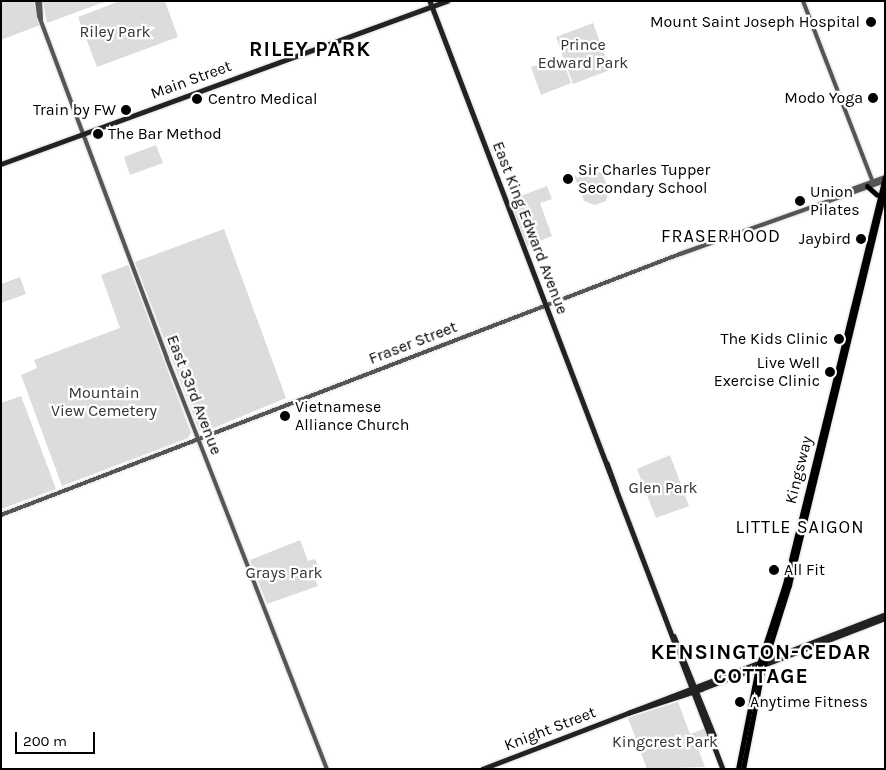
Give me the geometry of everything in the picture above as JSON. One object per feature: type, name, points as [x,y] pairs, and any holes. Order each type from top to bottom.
[{"type":"main road","name":"Main Street","points":[[1,164],[431,4],[447,1]]},
{"type":"main road","name":"East King Edward Avenue","points":[[431,4],[725,769]]},
{"type":"main road","name":"Kingsway","points":[[738,769],[761,664],[785,584],[877,196],[884,179]]},
{"type":"main road","points":[[867,186],[877,196]]},
{"type":"main road","name":"Kingsway","points":[[744,769],[761,664],[789,585],[885,187]]},
{"type":"main road","name":"Knight Street","points":[[761,664],[885,614]]},
{"type":"main road","name":"Knight Street","points":[[482,769],[885,618]]},
{"type":"street","name":"East 33rd Avenue","points":[[38,1],[41,19],[198,440],[327,769]]},
{"type":"street","points":[[805,3],[872,180]]},
{"type":"street","name":"Fraser Street","points":[[1,514],[835,196],[872,180],[884,179]]},
{"type":"street","name":"Fraser Street","points":[[835,196],[884,179]]},
{"type":"green space","points":[[1,1],[33,1],[40,25],[1,40]]},
{"type":"green space","points":[[43,1],[107,1],[47,23]]},
{"type":"green space","name":"Riley Park","points":[[120,1],[165,1],[178,37],[97,67],[78,17]]},
{"type":"green space","name":"Prince Edward Park","points":[[593,23],[610,70],[573,84],[556,37]]},
{"type":"green space","points":[[562,58],[571,83],[541,95],[531,67]]},
{"type":"green space","points":[[156,145],[163,163],[130,175],[124,157]]},
{"type":"green space","points":[[589,170],[602,173],[609,190],[606,201],[595,205],[584,201],[574,175],[578,178]]},
{"type":"green space","points":[[547,186],[552,199],[540,203],[552,236],[527,246],[510,200]]},
{"type":"green space","name":"Mountain View Cemetery","points":[[224,229],[286,398],[204,432],[199,430],[135,262]]},
{"type":"green space","name":"Mountain View Cemetery","points":[[128,265],[191,433],[188,438],[62,486],[21,375],[37,368],[34,360],[120,328],[101,275]]},
{"type":"green space","points":[[20,277],[26,294],[1,303],[1,284]]},
{"type":"green space","name":"Mountain View Cemetery","points":[[21,396],[56,489],[1,509],[1,403]]},
{"type":"green space","name":"Glen Park","points":[[670,455],[689,506],[656,518],[637,469]]},
{"type":"green space","name":"Grays Park","points":[[300,540],[308,561],[315,559],[319,569],[313,574],[318,586],[267,604],[250,560]]},
{"type":"green space","name":"Kingcrest Park","points":[[678,702],[690,734],[706,728],[709,735],[695,741],[705,767],[647,769],[628,718]]},
{"type":"place","name":"Mount Saint Joseph Hospital","points":[[871,22]]},
{"type":"place","name":"Modo Yoga","points":[[873,98]]},
{"type":"place","name":"Centro Medical","points":[[197,99]]},
{"type":"place","name":"Train by FW","points":[[126,110]]},
{"type":"place","name":"The Bar Method","points":[[98,134]]},
{"type":"place","name":"Sir Charles Tupper Secondary School","points":[[568,179]]},
{"type":"place","name":"Union Pilates","points":[[800,201]]},
{"type":"place","name":"Jaybird","points":[[861,239]]},
{"type":"place","name":"The Kids Clinic","points":[[839,339]]},
{"type":"place","name":"Live Well Exercise Clinic","points":[[830,372]]},
{"type":"place","name":"Vietnamese Alliance Church","points":[[285,416]]},
{"type":"place","name":"All Fit","points":[[774,570]]},
{"type":"place","name":"Anytime Fitness","points":[[740,702]]},
{"type":"district","name":"RILEY PARK","points":[[310,49]]},
{"type":"district","name":"FRASERHOOD","points":[[721,236]]},
{"type":"district","name":"LITTLE SAIGON","points":[[800,527]]},
{"type":"district","name":"KENSINGTON-CEDAR COTTAGE","points":[[761,664]]}]
